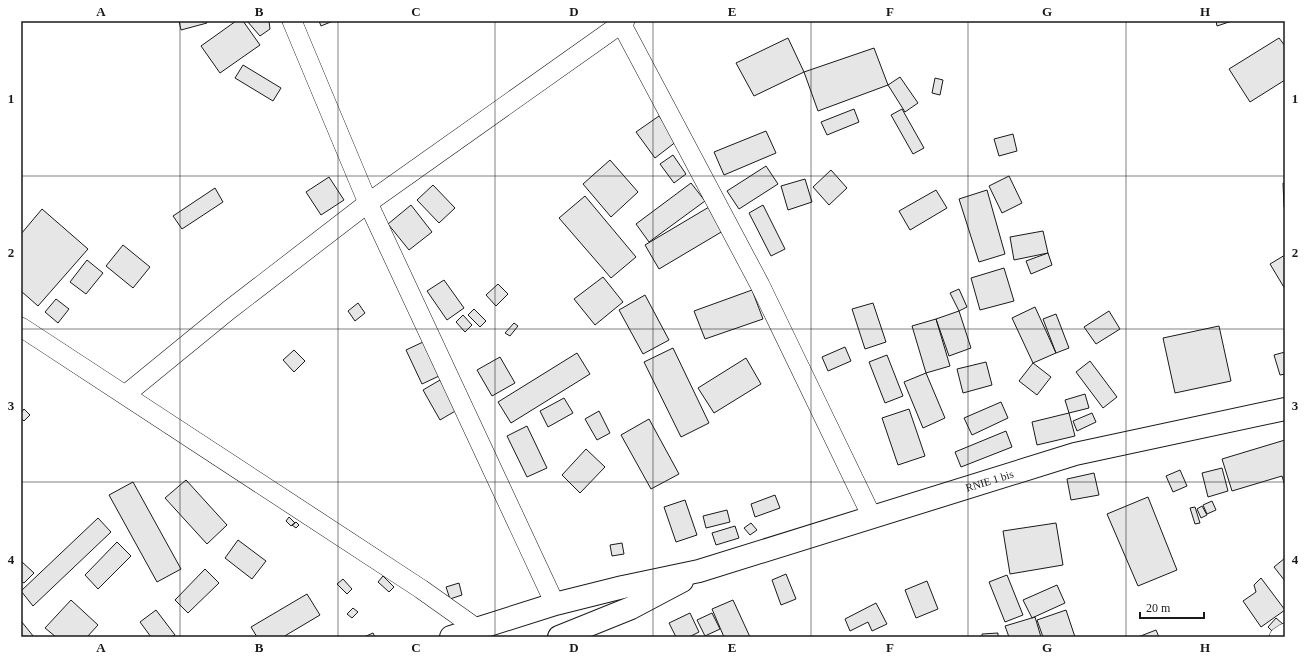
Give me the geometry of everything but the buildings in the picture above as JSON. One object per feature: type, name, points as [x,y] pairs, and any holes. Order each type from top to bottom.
[{"type":"main road","name":"RNIE 1 bis","points":[[699,572],[1074,454],[1285,409]]},
{"type":"main road","points":[[450,637],[555,604],[623,587],[699,572]]},
{"type":"main road","points":[[559,637],[631,608],[699,572]]},
{"type":"street","points":[[292,21],[368,203],[555,604]]},
{"type":"street","points":[[125,395],[229,310],[368,203],[623,22],[760,285],[872,517]]},
{"type":"street","points":[[21,327],[421,589],[476,628]]},
{"type":"street","points":[[1279,637],[1285,633]]}]
